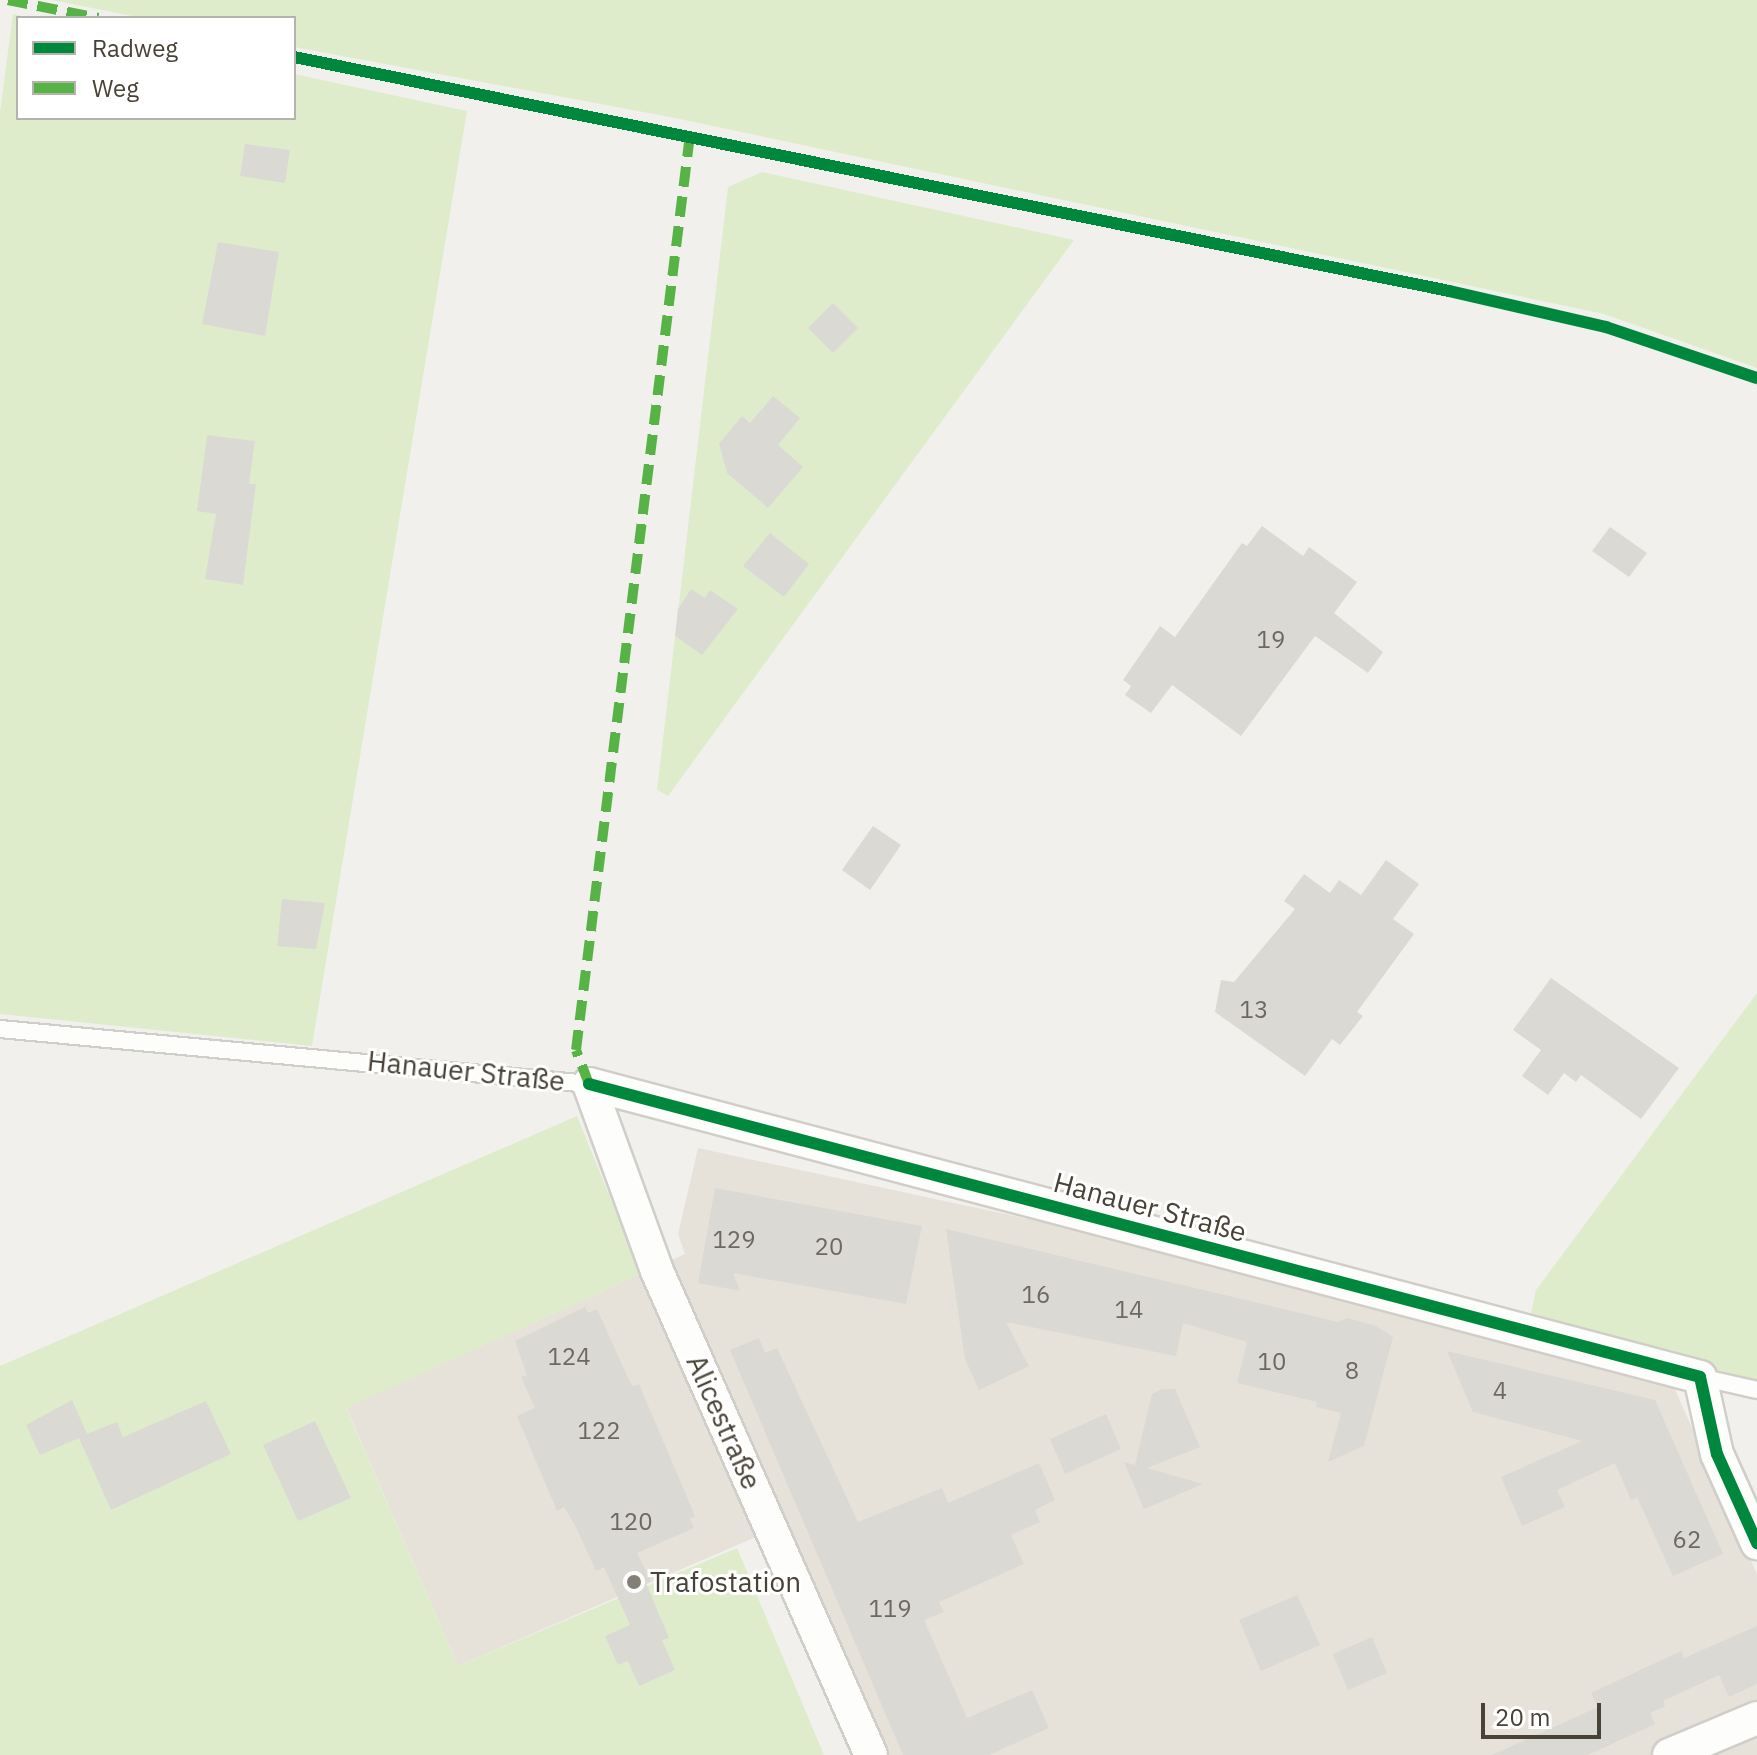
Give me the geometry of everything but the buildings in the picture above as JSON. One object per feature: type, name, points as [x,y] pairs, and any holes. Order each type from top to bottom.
[{"type":"street","name":"Hanauer Straße","points":[[589,1084],[1700,1377]]},
{"type":"street","name":"Alicestraße","points":[[589,1084],[657,1271],[871,1755]]},
{"type":"street","points":[[1700,1377],[1717,1454],[1757,1543]]},
{"type":"street","points":[[1669,1755],[1757,1718]]},
{"type":"lane","name":"Hanauer Straße","points":[[0,1029],[589,1084]]},
{"type":"lane","name":"Hanauer Straße","points":[[1700,1377],[1757,1390]]},
{"type":"shaded area","points":[[698,1148],[1107,1236],[1669,1376],[1757,1574],[1757,1755],[889,1755],[786,1524],[458,1666],[346,1407],[685,1254],[678,1234]]},
{"type":"green space","points":[[52,0],[1757,0],[1757,368],[1604,314],[670,117],[296,47],[296,16],[132,16]]},
{"type":"green space","points":[[13,14],[22,16],[16,16],[16,120],[296,120],[296,74],[467,111],[312,1046],[0,1014],[0,112]]},
{"type":"green space","points":[[762,172],[1074,240],[668,796],[657,790],[728,187]]},
{"type":"green space","points":[[1757,993],[1757,1381],[1530,1318],[1536,1290]]},
{"type":"green space","points":[[577,1116],[641,1274],[346,1408],[458,1666],[737,1548],[824,1755],[0,1755],[0,1366]]},
{"type":"marked path","points":[[8,0],[88,16]]},
{"type":"marked path","points":[[589,1084],[576,1050],[690,135]]},
{"type":"cycle path","points":[[296,57],[1449,291],[1606,327],[1757,378]]},
{"type":"cycle path","points":[[589,1084],[1700,1377],[1717,1454],[1757,1543]]},
{"type":"place","name":"Trafostation","points":[[634,1582]]}]
